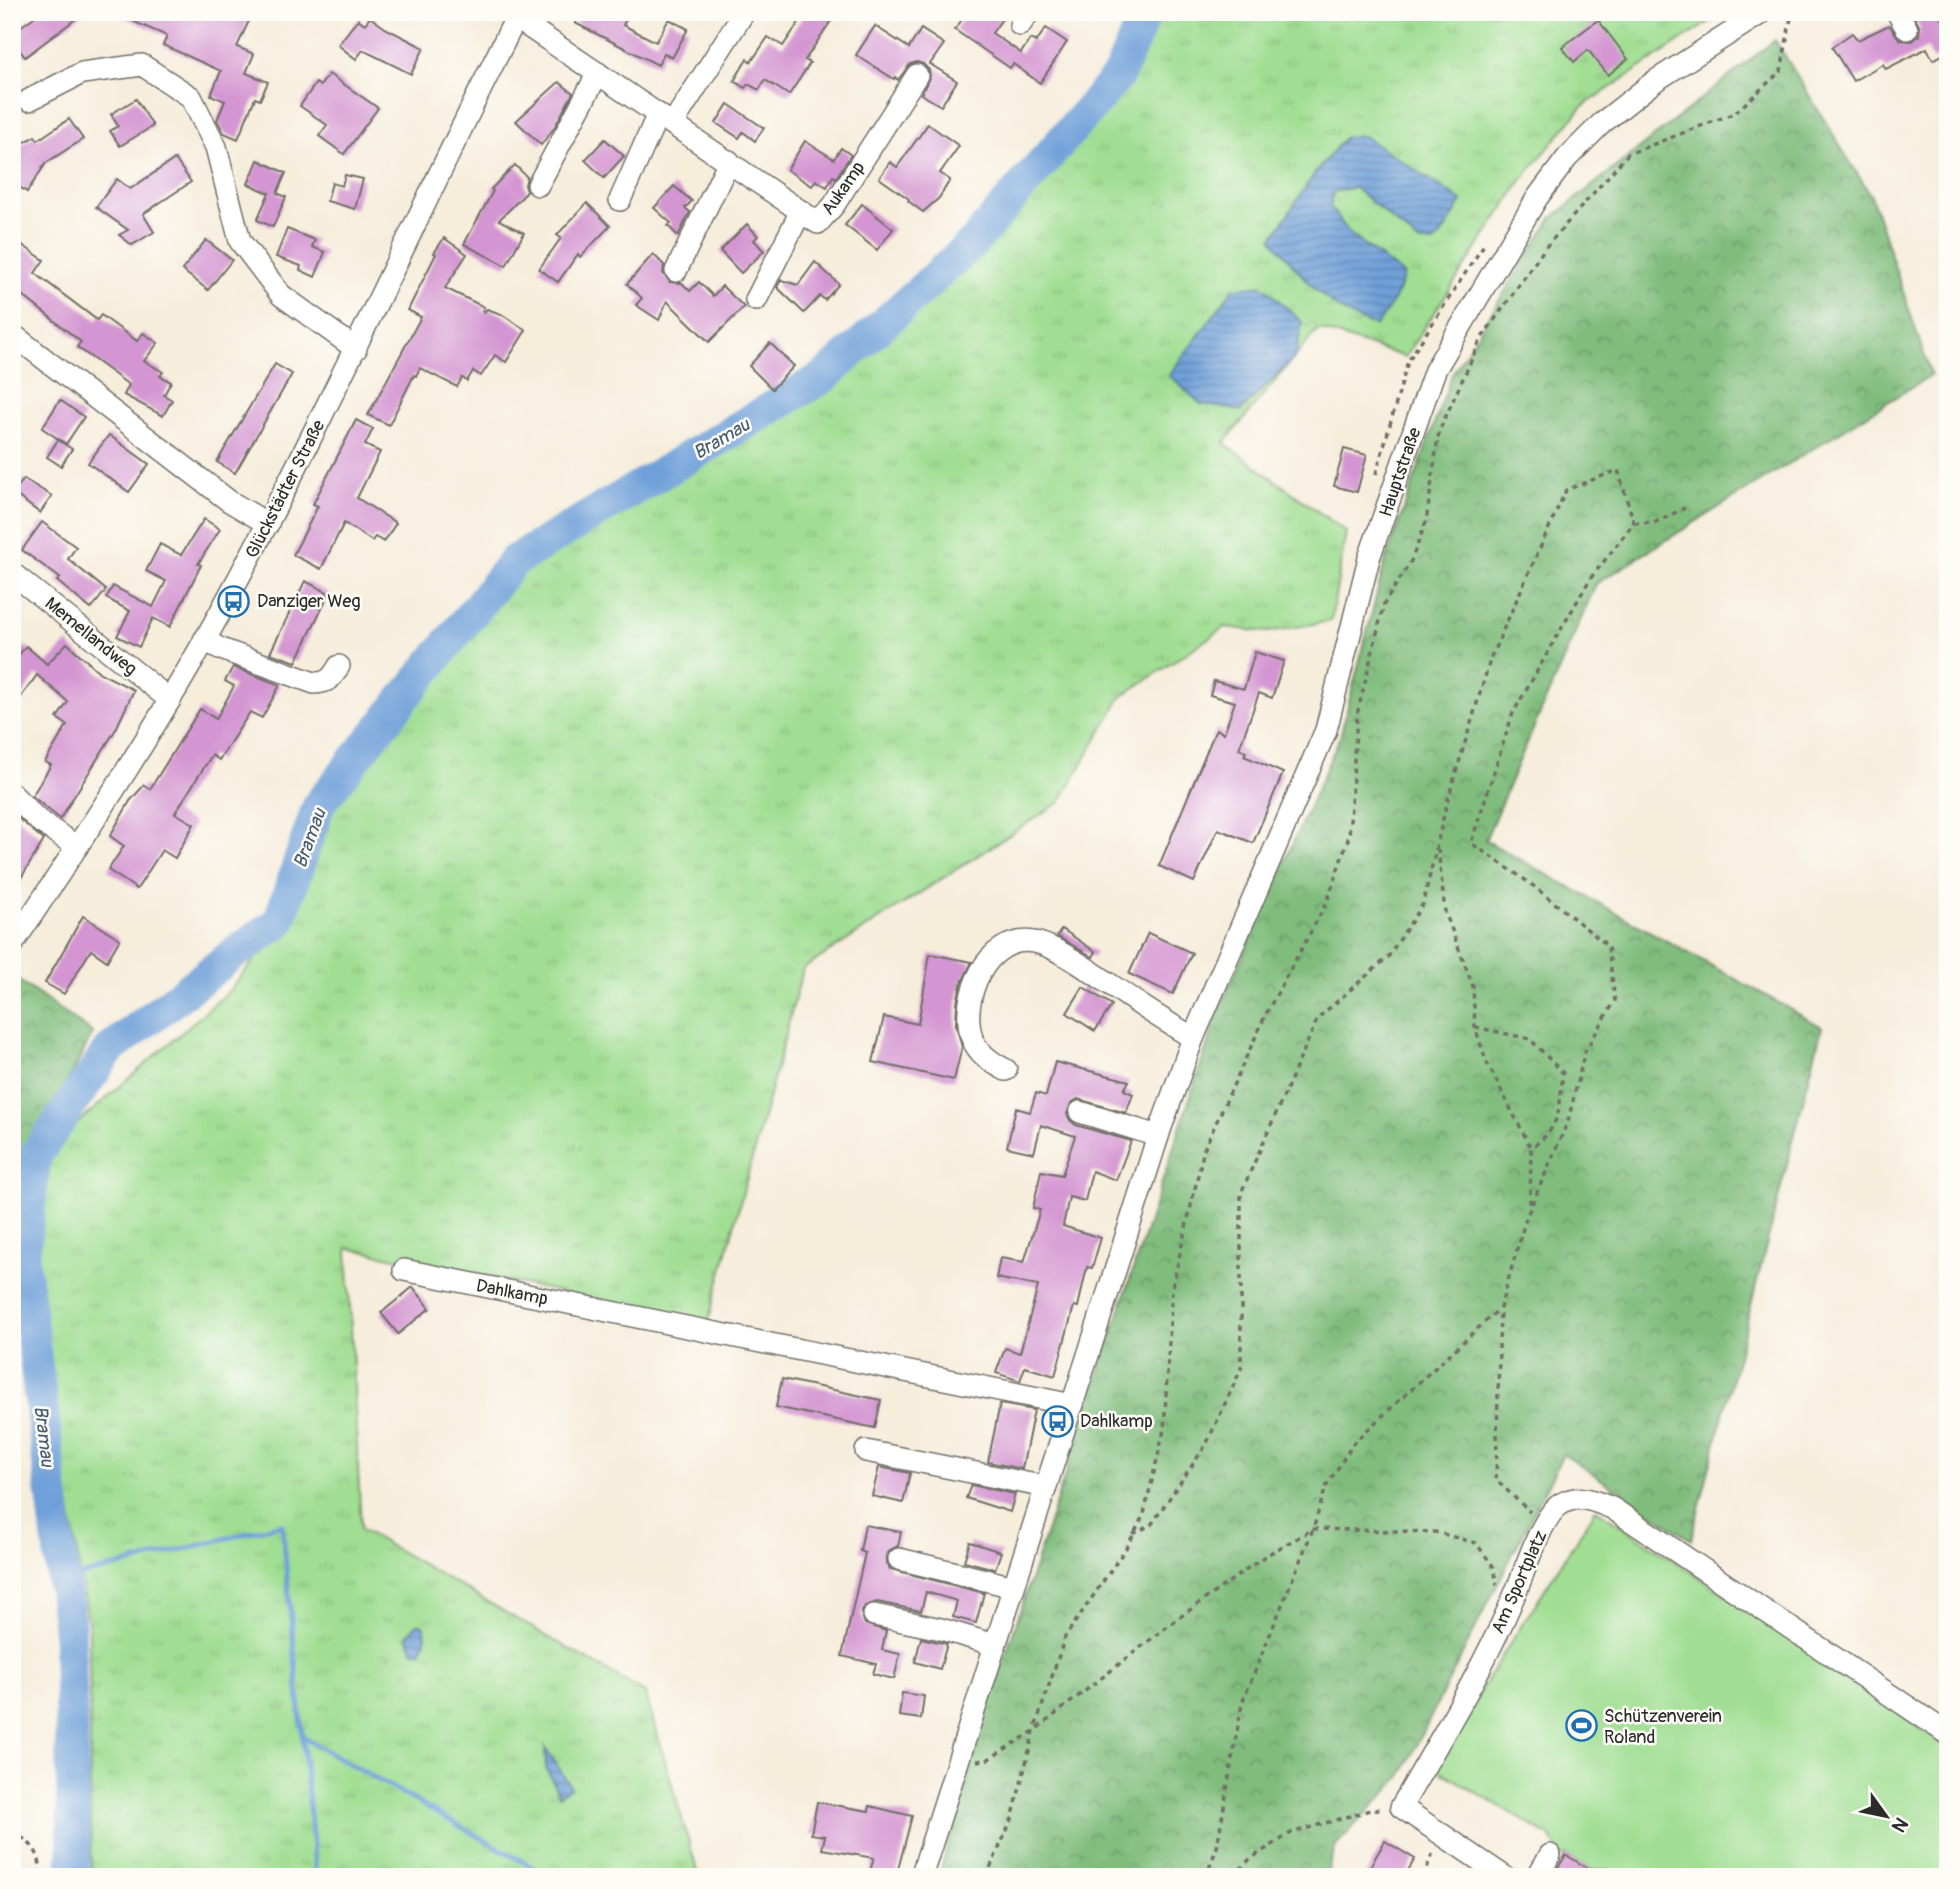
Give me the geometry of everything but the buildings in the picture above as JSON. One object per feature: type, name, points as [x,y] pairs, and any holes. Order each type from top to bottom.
[{"type":"street","points":[[620,200],[666,118],[744,12]]},
{"type":"street","name":"Hauptstraße","points":[[1193,1038],[1326,730],[1369,558],[1435,370],[1536,198],[1567,158],[1602,123],[1655,81],[1763,12]]},
{"type":"street","name":"Aukamp","points":[[518,15],[818,223],[834,205],[916,75]]},
{"type":"street","name":"Glückstädter Straße","points":[[12,945],[18,923],[77,847],[170,700],[268,524],[518,15]]},
{"type":"street","points":[[29,100],[82,73],[142,65],[191,97],[216,147],[240,241],[281,295],[356,349]]},
{"type":"street","points":[[538,185],[598,73]]},
{"type":"street","points":[[676,271],[729,161]]},
{"type":"street","points":[[755,300],[801,211]]},
{"type":"street","points":[[12,334],[229,501],[268,524]]},
{"type":"street","name":"Memellandweg","points":[[12,573],[170,700]]},
{"type":"street","points":[[204,640],[221,649],[314,683],[324,683],[339,666]]},
{"type":"street","points":[[12,794],[38,820],[77,847]]},
{"type":"street","points":[[921,1877],[1158,1136],[1193,1038],[1095,974],[1048,947],[1034,942],[1020,942],[995,954],[981,969],[973,986],[971,1004],[972,1038],[989,1061],[1006,1070]]},
{"type":"street","points":[[1080,1112],[1158,1136]]},
{"type":"street","name":"Dahlkamp","points":[[404,1270],[1073,1405]]},
{"type":"street","points":[[866,1451],[1046,1487]]},
{"type":"street","name":"Am Sportplatz","points":[[1401,1807],[1505,1618],[1543,1526],[1560,1504],[1583,1497],[1612,1508],[1948,1734]]},
{"type":"street","points":[[899,1559],[1014,1587]]},
{"type":"street","points":[[874,1615],[941,1629],[995,1645]]},
{"type":"street","points":[[1401,1807],[1505,1877]]},
{"type":"street","points":[[1537,1877],[1550,1855]]},
{"type":"path","points":[[986,1877],[1012,1819],[1034,1731],[1065,1637],[1144,1514],[1164,1430],[1172,1288],[1204,1149],[1267,1012],[1326,902],[1349,836],[1357,715],[1384,604],[1411,561],[1426,522],[1439,431],[1480,339],[1545,248],[1628,154],[1735,113],[1781,71],[1792,12]]},
{"type":"path","points":[[1133,1534],[1151,1525],[1206,1445],[1241,1369],[1241,1193],[1318,1018],[1388,957],[1423,904],[1447,802],[1491,657],[1566,490],[1618,470],[1634,523]]},
{"type":"path","points":[[1543,1526],[1496,1480],[1500,1308],[1530,1209],[1568,1121],[1585,1051],[1615,1000],[1608,946],[1531,884],[1471,843],[1513,713],[1590,579],[1634,523],[1656,522],[1685,508]]},
{"type":"path","points":[[1437,843],[1445,912],[1473,986],[1475,1027],[1486,1061],[1531,1148],[1530,1209]]},
{"type":"path","points":[[1475,1027],[1530,1039],[1563,1073],[1558,1122],[1545,1139],[1531,1148]]},
{"type":"path","points":[[1206,1877],[1217,1847],[1242,1703],[1313,1529],[1326,1487],[1354,1443],[1500,1308]]},
{"type":"path","points":[[957,1761],[987,1760],[1034,1731],[1169,1625],[1265,1556],[1313,1529],[1435,1532],[1476,1543],[1493,1566],[1505,1618]]},
{"type":"path","points":[[1233,1877],[1250,1859],[1291,1833],[1370,1810],[1401,1807]]},
{"type":"path","points":[[12,1832],[28,1840],[41,1863],[40,1877]]},
{"type":"path","points":[[1423,1877],[1441,1835]]},
{"type":"green space","points":[[1150,12],[1724,12],[1583,106],[1524,177],[1405,357],[1318,329],[1224,443],[1346,532],[1331,621],[1268,632],[1225,627],[1121,697],[1060,802],[803,969],[708,1322],[347,1248],[361,1529],[645,1693],[699,1877],[91,1877],[89,1627],[30,1261],[38,1158],[230,990],[283,924],[323,805],[517,563],[829,382],[976,249],[1122,78]],"holes":[[[1345,137],[1420,243],[1354,187],[1333,192],[1330,207],[1350,235],[1374,252],[1273,239],[1315,173]]]},
{"type":"green space","points":[[1775,40],[1871,196],[1931,375],[1596,584],[1485,840],[1822,1027],[1691,1540],[1563,1454],[1400,1778],[1336,1845],[1326,1877],[939,1877],[973,1753],[1220,1007],[1340,737],[1385,562],[1452,374],[1552,218]]},
{"type":"green space","points":[[12,976],[93,1033],[12,1189]]},
{"type":"green space","points":[[1596,1509],[1771,1625],[1948,1748],[1948,1877],[1621,1877],[1610,1869],[1590,1870],[1566,1855],[1564,1858],[1549,1836],[1432,1766]]},
{"type":"water","points":[[1364,136],[1462,201],[1434,243],[1420,243],[1354,187],[1333,192],[1330,207],[1351,235],[1404,275],[1395,299],[1376,326],[1345,312],[1331,302],[1305,279],[1272,239],[1315,173],[1345,137]]},
{"type":"water","points":[[1262,285],[1302,322],[1296,356],[1241,411],[1201,404],[1169,375],[1234,288]]},
{"type":"water","points":[[418,1623],[424,1626],[426,1636],[421,1652],[414,1651],[407,1636]]},
{"type":"water","points":[[545,1747],[571,1787],[559,1795],[546,1768]]},
{"type":"waterway","name":"Bramau","points":[[72,1877],[74,1852],[69,1626],[23,1260],[35,1156],[109,1050],[279,922],[319,804],[514,561],[825,376],[973,243],[1118,76],[1146,12]]},
{"type":"waterway","points":[[64,1580],[282,1524],[316,1877]]},
{"type":"waterway","points":[[304,1738],[550,1877]]},
{"type":"place","name":"Danziger Weg","points":[[234,601]]},
{"type":"place","name":"Dahlkamp","points":[[1057,1421]]},
{"type":"place","name":"Schützenverein Roland","points":[[1581,1726]]}]
